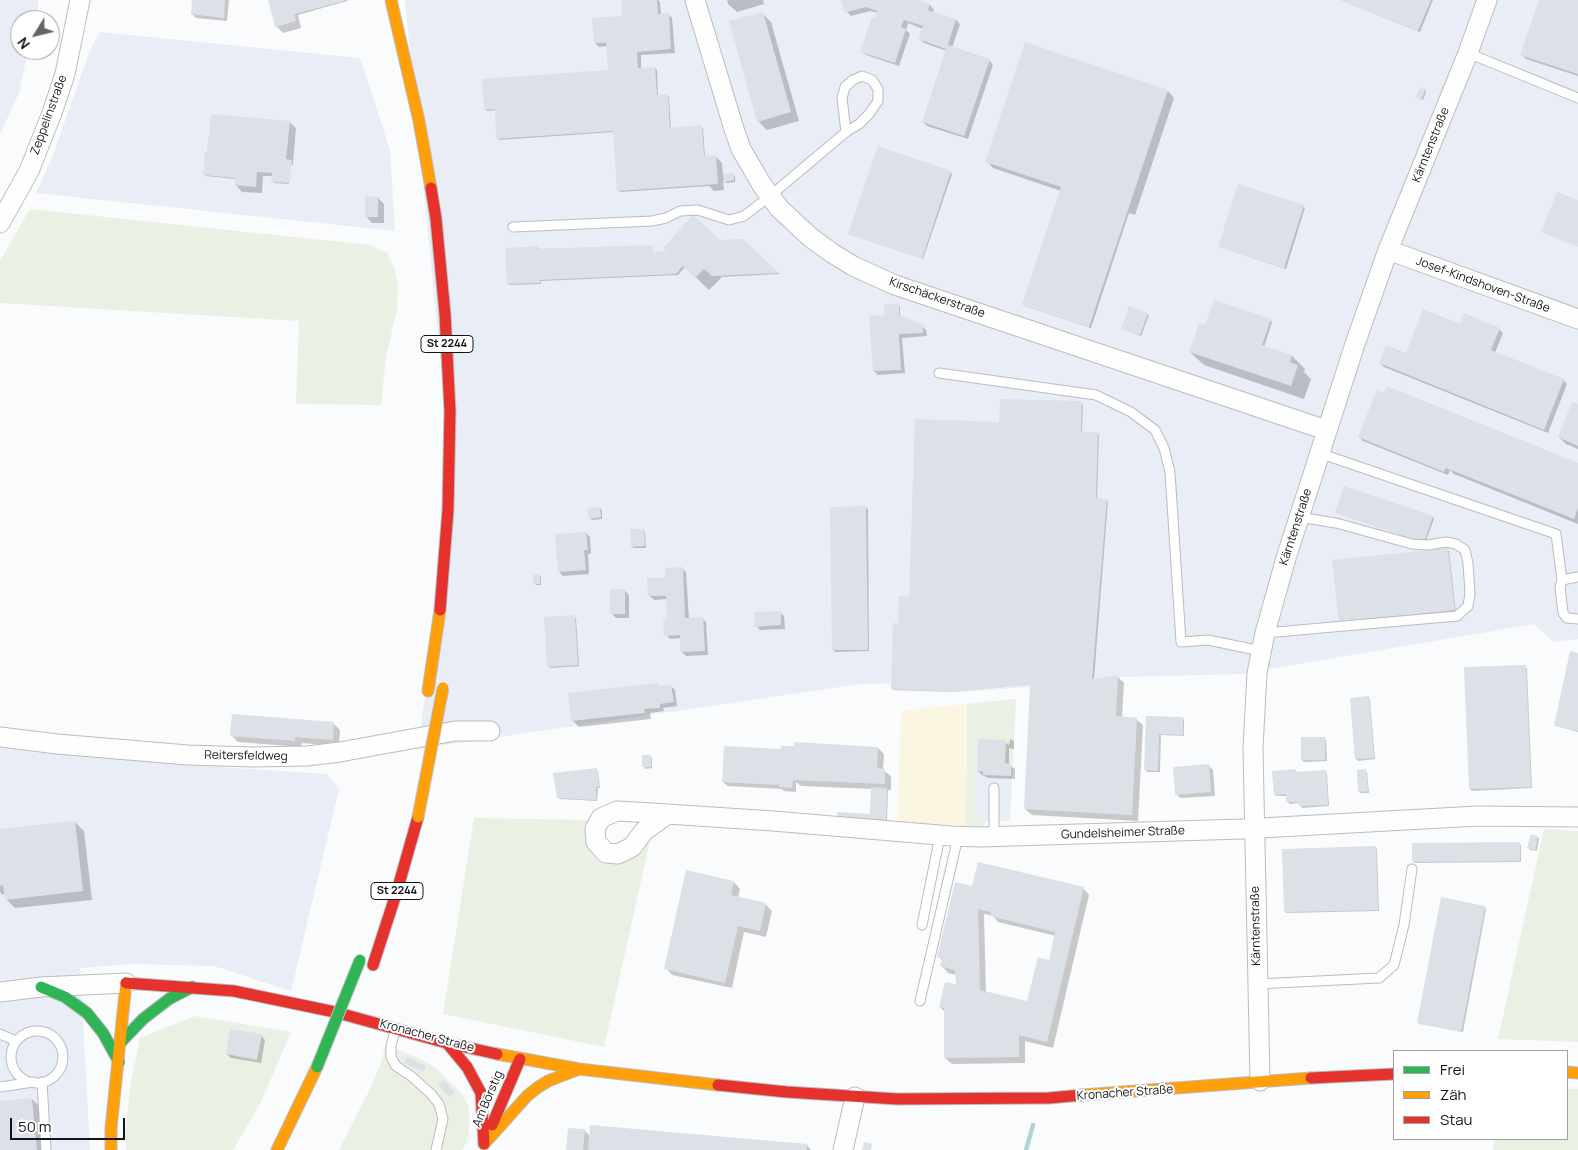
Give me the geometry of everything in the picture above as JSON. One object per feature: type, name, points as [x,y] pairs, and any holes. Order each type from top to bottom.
[{"type":"street","name":"Zeppelinstraße","points":[[0,223],[29,171],[52,113],[65,74],[80,0]]},
{"type":"street","name":"St 2244","points":[[391,0],[410,76],[427,165],[436,219],[445,314],[450,412],[448,510],[441,602],[427,696]]},
{"type":"street","name":"Kirschäckerstraße","points":[[695,0],[734,129],[745,156],[770,196],[787,216],[832,253],[852,266],[895,285],[1326,430]]},
{"type":"street","name":"Kärntenstraße","points":[[1260,1081],[1254,721],[1257,673],[1263,642],[1326,430],[1388,250],[1468,53],[1486,0]]},
{"type":"street","name":"Josef-Kindshoven-Straße","points":[[1388,250],[1578,319]]},
{"type":"street","name":"St 2244","points":[[371,969],[397,891],[418,817],[444,683]]},
{"type":"street","points":[[416,749],[420,730]]},
{"type":"street","name":"Reitersfeldweg","points":[[0,737],[160,753],[253,758],[307,756],[340,752],[455,731],[490,731]]},
{"type":"street","name":"Gundelsheimer Straße","points":[[668,814],[949,836],[1256,828],[1478,816],[1578,817]]},
{"type":"street","points":[[277,1150],[317,1067],[361,955]]},
{"type":"street","points":[[111,1150],[111,1128],[126,983]]},
{"type":"street","name":"Kronacher Straße","points":[[0,992],[41,987],[126,983],[192,986],[234,991],[327,1011],[448,1043],[520,1059],[665,1080],[855,1097],[897,1099],[1049,1098],[1260,1081],[1393,1074]]},
{"type":"street","points":[[121,1042],[143,1020],[169,999],[192,986]]},
{"type":"street","points":[[41,987],[65,997],[87,1013],[103,1033],[119,1062]]},
{"type":"street","points":[[348,1027],[356,1009]]},
{"type":"street","points":[[448,1043],[467,1067],[481,1093],[484,1123],[483,1147]]},
{"type":"street","name":"Am Börstig","points":[[483,1147],[520,1059]]},
{"type":"street","points":[[483,1147],[527,1096],[548,1081],[579,1069]]},
{"type":"street","points":[[843,1150],[855,1097]]},
{"type":"lane","points":[[1468,53],[1578,98]]},
{"type":"lane","points":[[513,227],[652,221],[666,218],[680,211],[698,210],[729,220],[744,216],[869,114],[878,101],[878,89],[872,80],[862,76],[853,80],[846,87],[842,98],[846,132]]},
{"type":"lane","points":[[939,373],[1096,395],[1131,412],[1155,430],[1164,448],[1170,472],[1181,642],[1208,640],[1263,642],[1457,616],[1468,606],[1470,594],[1468,563],[1464,550],[1456,544],[1446,542],[1428,545],[1412,544],[1336,523],[1299,516]]},
{"type":"lane","points":[[1319,453],[1556,534],[1562,580],[1560,587],[1563,613],[1567,618],[1578,619]]},
{"type":"lane","points":[[1562,580],[1578,577]]},
{"type":"lane","points":[[994,788],[994,836]]},
{"type":"lane","points":[[922,925],[949,836]]},
{"type":"lane","points":[[920,1001],[949,836]]},
{"type":"lane","points":[[1257,984],[1379,978],[1394,965],[1404,925],[1412,868]]},
{"type":"lane","points":[[396,1028],[391,1046],[391,1057],[396,1066],[411,1076],[439,1104],[443,1119],[436,1150]]},
{"type":"lane","points":[[0,1087],[38,1082],[50,1079],[57,1073],[61,1066],[61,1050],[58,1042],[52,1036],[37,1031],[29,1032],[16,1041],[12,1049],[11,1058],[13,1067],[18,1074],[25,1080],[38,1082]]},
{"type":"lane","points":[[0,1034],[16,1041]]},
{"type":"lane","points":[[38,1082],[46,1150]]},
{"type":"shaded area","points":[[0,0],[39,0],[37,10],[10,10],[10,60],[26,60],[19,93],[0,134]]},
{"type":"shaded area","points":[[405,0],[1578,0],[1578,639],[1553,642],[1534,624],[1240,674],[861,684],[417,749],[455,507]]},
{"type":"shaded area","points":[[100,32],[360,58],[390,150],[395,231],[36,193],[52,158],[90,50]]},
{"type":"shaded area","points":[[30,209],[370,245],[387,253],[394,267],[398,286],[397,309],[386,358],[381,405],[296,404],[299,321],[0,303],[0,261]]},
{"type":"shaded area","points":[[1016,699],[1010,821],[985,821],[984,827],[966,826],[967,704]]},
{"type":"shaded area","points":[[1016,699],[1011,764],[1005,763],[1006,740],[978,739],[976,817],[985,818],[985,821],[984,827],[966,826],[967,704]]},
{"type":"shaded area","points":[[0,747],[33,752],[175,764],[327,774],[339,789],[291,991],[214,966],[133,964],[80,968],[90,1150],[0,1150]]},
{"type":"shaded area","points":[[474,818],[588,820],[587,840],[612,863],[627,860],[651,836],[604,1047],[443,1014]]},
{"type":"shaded area","points":[[1544,829],[1578,831],[1578,1042],[1498,1039]]},
{"type":"shaded area","points":[[195,1016],[291,1032],[261,1102],[233,1150],[126,1150],[125,1135],[130,1087],[140,1038]]},
{"type":"shaded area","points":[[386,1044],[425,1061],[437,1069],[460,1092],[468,1105],[470,1121],[467,1142],[462,1150],[339,1150],[369,1091],[381,1063]]},
{"type":"shaded area","points":[[1568,1089],[1578,1089],[1578,1150],[1493,1150],[1495,1140],[1568,1140]]},
{"type":"sand","points":[[967,704],[966,826],[897,824],[901,710]]},
{"type":"building","points":[[192,0],[225,0],[224,18],[191,14]]},
{"type":"building","points":[[268,0],[344,1],[294,14],[296,21],[275,27]]},
{"type":"building","points":[[621,0],[657,0],[658,14],[669,13],[671,49],[637,52],[638,68],[655,67],[657,95],[668,94],[670,128],[702,125],[704,156],[716,155],[718,184],[617,191],[613,131],[496,139],[495,109],[484,110],[482,79],[608,70],[606,43],[594,43],[592,18],[622,16]]},
{"type":"building","points":[[841,0],[917,0],[930,4],[928,10],[956,19],[948,45],[990,59],[964,136],[922,122],[946,49],[918,39],[923,26],[904,20],[901,27],[906,29],[895,63],[860,52],[872,17],[875,18],[877,11],[865,7],[845,13]]},
{"type":"building","points":[[1341,0],[1431,0],[1418,31]]},
{"type":"building","points":[[1539,0],[1578,0],[1578,74],[1520,55]]},
{"type":"building","points":[[763,12],[791,112],[757,122],[729,21]]},
{"type":"building","points":[[1025,42],[1168,90],[1089,327],[1022,305],[1061,187],[985,162]]},
{"type":"building","points":[[1420,87],[1426,89],[1421,100],[1415,97]]},
{"type":"building","points":[[211,114],[290,121],[286,159],[292,160],[290,183],[271,182],[272,173],[257,172],[256,187],[235,185],[235,178],[203,175]]},
{"type":"building","points":[[878,146],[951,171],[922,259],[848,234]]},
{"type":"building","points":[[734,173],[734,180],[724,182],[723,174]]},
{"type":"building","points":[[1238,184],[1304,205],[1284,268],[1218,247]]},
{"type":"building","points":[[1557,192],[1578,200],[1578,247],[1541,232]]},
{"type":"building","points":[[365,196],[378,197],[378,217],[365,217]]},
{"type":"building","points":[[693,215],[720,240],[743,239],[779,273],[712,276],[704,269],[695,278],[683,266],[676,274],[540,280],[540,283],[507,284],[505,248],[538,246],[538,249],[652,245],[652,252],[667,251],[663,248]]},
{"type":"building","points":[[1214,300],[1271,319],[1262,345],[1292,355],[1290,362],[1298,365],[1291,386],[1189,352],[1199,323],[1205,325]]},
{"type":"building","points":[[884,304],[899,304],[899,315],[923,325],[923,333],[899,334],[901,370],[873,371],[869,316],[884,315]]},
{"type":"building","points":[[1129,306],[1148,313],[1140,335],[1121,329]]},
{"type":"building","points":[[1423,309],[1460,324],[1464,313],[1500,328],[1491,350],[1564,379],[1544,430],[1379,363],[1386,345],[1406,353]]},
{"type":"building","points":[[1387,386],[1578,463],[1578,508],[1574,519],[1446,468],[1444,472],[1358,437],[1377,390],[1384,393]]},
{"type":"building","points":[[1000,399],[1082,401],[1081,432],[1098,432],[1096,498],[1107,499],[1092,679],[1118,675],[1116,716],[1137,718],[1132,815],[1024,809],[1030,685],[957,692],[891,689],[893,623],[898,623],[899,596],[909,597],[915,419],[999,422]]},
{"type":"building","points":[[1572,402],[1578,404],[1578,446],[1558,437]]},
{"type":"building","points":[[1344,486],[1433,516],[1424,543],[1335,513]]},
{"type":"building","points":[[866,506],[868,650],[832,650],[830,507]]},
{"type":"building","points":[[600,507],[601,517],[589,519],[588,508]]},
{"type":"building","points":[[630,529],[644,529],[645,546],[631,547]]},
{"type":"building","points":[[586,532],[588,550],[584,550],[586,570],[558,572],[555,534]]},
{"type":"building","points":[[1448,548],[1455,610],[1339,623],[1332,560]]},
{"type":"building","points":[[683,567],[685,618],[703,617],[705,651],[680,652],[680,635],[664,636],[663,619],[667,619],[666,596],[648,596],[647,578],[665,578],[665,568]]},
{"type":"building","points":[[540,574],[540,584],[533,584],[533,575]]},
{"type":"building","points":[[610,589],[625,589],[625,614],[610,614]]},
{"type":"building","points":[[781,611],[781,625],[755,627],[754,612]]},
{"type":"building","points":[[575,615],[578,665],[547,667],[544,617]]},
{"type":"building","points":[[1570,651],[1578,653],[1578,731],[1554,726]]},
{"type":"building","points":[[1526,665],[1531,787],[1469,789],[1464,667]]},
{"type":"building","points":[[658,683],[658,686],[671,685],[674,702],[660,704],[660,708],[644,709],[645,713],[571,721],[568,693]]},
{"type":"building","points":[[1369,696],[1374,758],[1355,759],[1350,698]]},
{"type":"building","points":[[232,714],[334,722],[333,740],[295,737],[295,741],[230,736]]},
{"type":"building","points":[[1146,716],[1183,717],[1183,735],[1159,734],[1158,771],[1144,770]]},
{"type":"building","points":[[1301,737],[1325,737],[1325,760],[1301,760]]},
{"type":"building","points":[[978,739],[1006,740],[1005,763],[1011,764],[1011,776],[983,775],[983,771],[977,771]]},
{"type":"building","points":[[794,742],[878,747],[877,768],[885,769],[885,784],[793,780],[792,788],[779,787],[779,785],[722,782],[724,746],[781,749],[781,746],[794,746]]},
{"type":"building","points":[[642,755],[651,755],[651,767],[642,767]]},
{"type":"building","points":[[1209,764],[1211,792],[1175,795],[1173,767]]},
{"type":"building","points":[[597,768],[599,787],[596,787],[596,800],[557,798],[553,773]]},
{"type":"building","points":[[1296,769],[1296,772],[1326,770],[1328,805],[1299,806],[1298,802],[1286,802],[1286,794],[1274,795],[1272,771]]},
{"type":"building","points":[[1366,769],[1368,791],[1358,792],[1357,770]]},
{"type":"building","points":[[871,787],[887,788],[886,820],[837,816],[837,812],[870,814]]},
{"type":"building","points":[[75,821],[83,891],[5,900],[3,885],[0,886],[0,829]]},
{"type":"building","points":[[1531,834],[1538,836],[1535,850],[1527,848]]},
{"type":"building","points":[[1520,842],[1520,861],[1412,862],[1412,843]]},
{"type":"building","points":[[1376,846],[1378,910],[1284,912],[1282,849]]},
{"type":"building","points":[[978,862],[1084,887],[1047,1042],[1019,1035],[1019,1057],[944,1058],[944,1008],[939,1007],[945,982],[956,984],[955,970],[940,966],[942,958],[937,957],[955,882],[972,886]],"holes":[[[978,909],[991,912],[990,916],[1055,932],[1049,960],[1038,957],[1027,1001],[980,990]]]},
{"type":"building","points":[[686,870],[734,881],[731,895],[766,903],[760,931],[738,926],[725,983],[664,969]]},
{"type":"building","points":[[1441,897],[1485,906],[1461,1032],[1417,1023]]},
{"type":"building","points":[[230,1029],[262,1034],[257,1060],[226,1054]]},
{"type":"building","points":[[407,1057],[426,1066],[423,1072],[404,1063]]},
{"type":"building","points":[[444,1080],[455,1093],[449,1097],[438,1084]]},
{"type":"building","points":[[32,1098],[37,1150],[0,1150],[0,1101]]},
{"type":"building","points":[[590,1125],[807,1144],[807,1150],[588,1150]]},
{"type":"building","points":[[568,1128],[585,1129],[583,1150],[566,1150]]},
{"type":"building","points":[[864,1142],[872,1144],[871,1150],[862,1150]]},
{"type":"waterway","points":[[1026,1150],[1033,1125]]},
{"type":"traffic: fast","points":[[317,1067],[360,960]]},
{"type":"traffic: fast","points":[[41,987],[65,997],[87,1013],[103,1033],[119,1062]]},
{"type":"traffic: fast","points":[[121,1042],[143,1019],[169,999],[192,987]]},
{"type":"traffic: slow","points":[[391,0],[419,121],[431,188]]},
{"type":"traffic: slow","points":[[428,691],[440,610]]},
{"type":"traffic: slow","points":[[418,817],[443,688]]},
{"type":"traffic: slow","points":[[111,1150],[111,1128],[126,983]]},
{"type":"traffic: slow","points":[[497,1054],[579,1069],[718,1085]]},
{"type":"traffic: slow","points":[[277,1150],[317,1067]]},
{"type":"traffic: slow","points":[[484,1144],[527,1096],[537,1088],[548,1081],[579,1069]]},
{"type":"traffic: slow","points":[[1568,1072],[1578,1073]]},
{"type":"traffic: slow","points":[[1082,1095],[1311,1078]]},
{"type":"traffic: jam","points":[[431,188],[436,219],[445,314],[450,411],[448,510],[440,610]]},
{"type":"traffic: jam","points":[[373,965],[418,817]]},
{"type":"traffic: jam","points":[[126,983],[234,991],[335,1012],[447,1043],[497,1054]]},
{"type":"traffic: jam","points":[[447,1043],[467,1067],[481,1093],[484,1144]]},
{"type":"traffic: jam","points":[[492,1125],[520,1059]]},
{"type":"traffic: jam","points":[[1311,1078],[1393,1074]]},
{"type":"traffic: jam","points":[[718,1085],[787,1092],[897,1099],[1049,1098],[1082,1095]]}]
